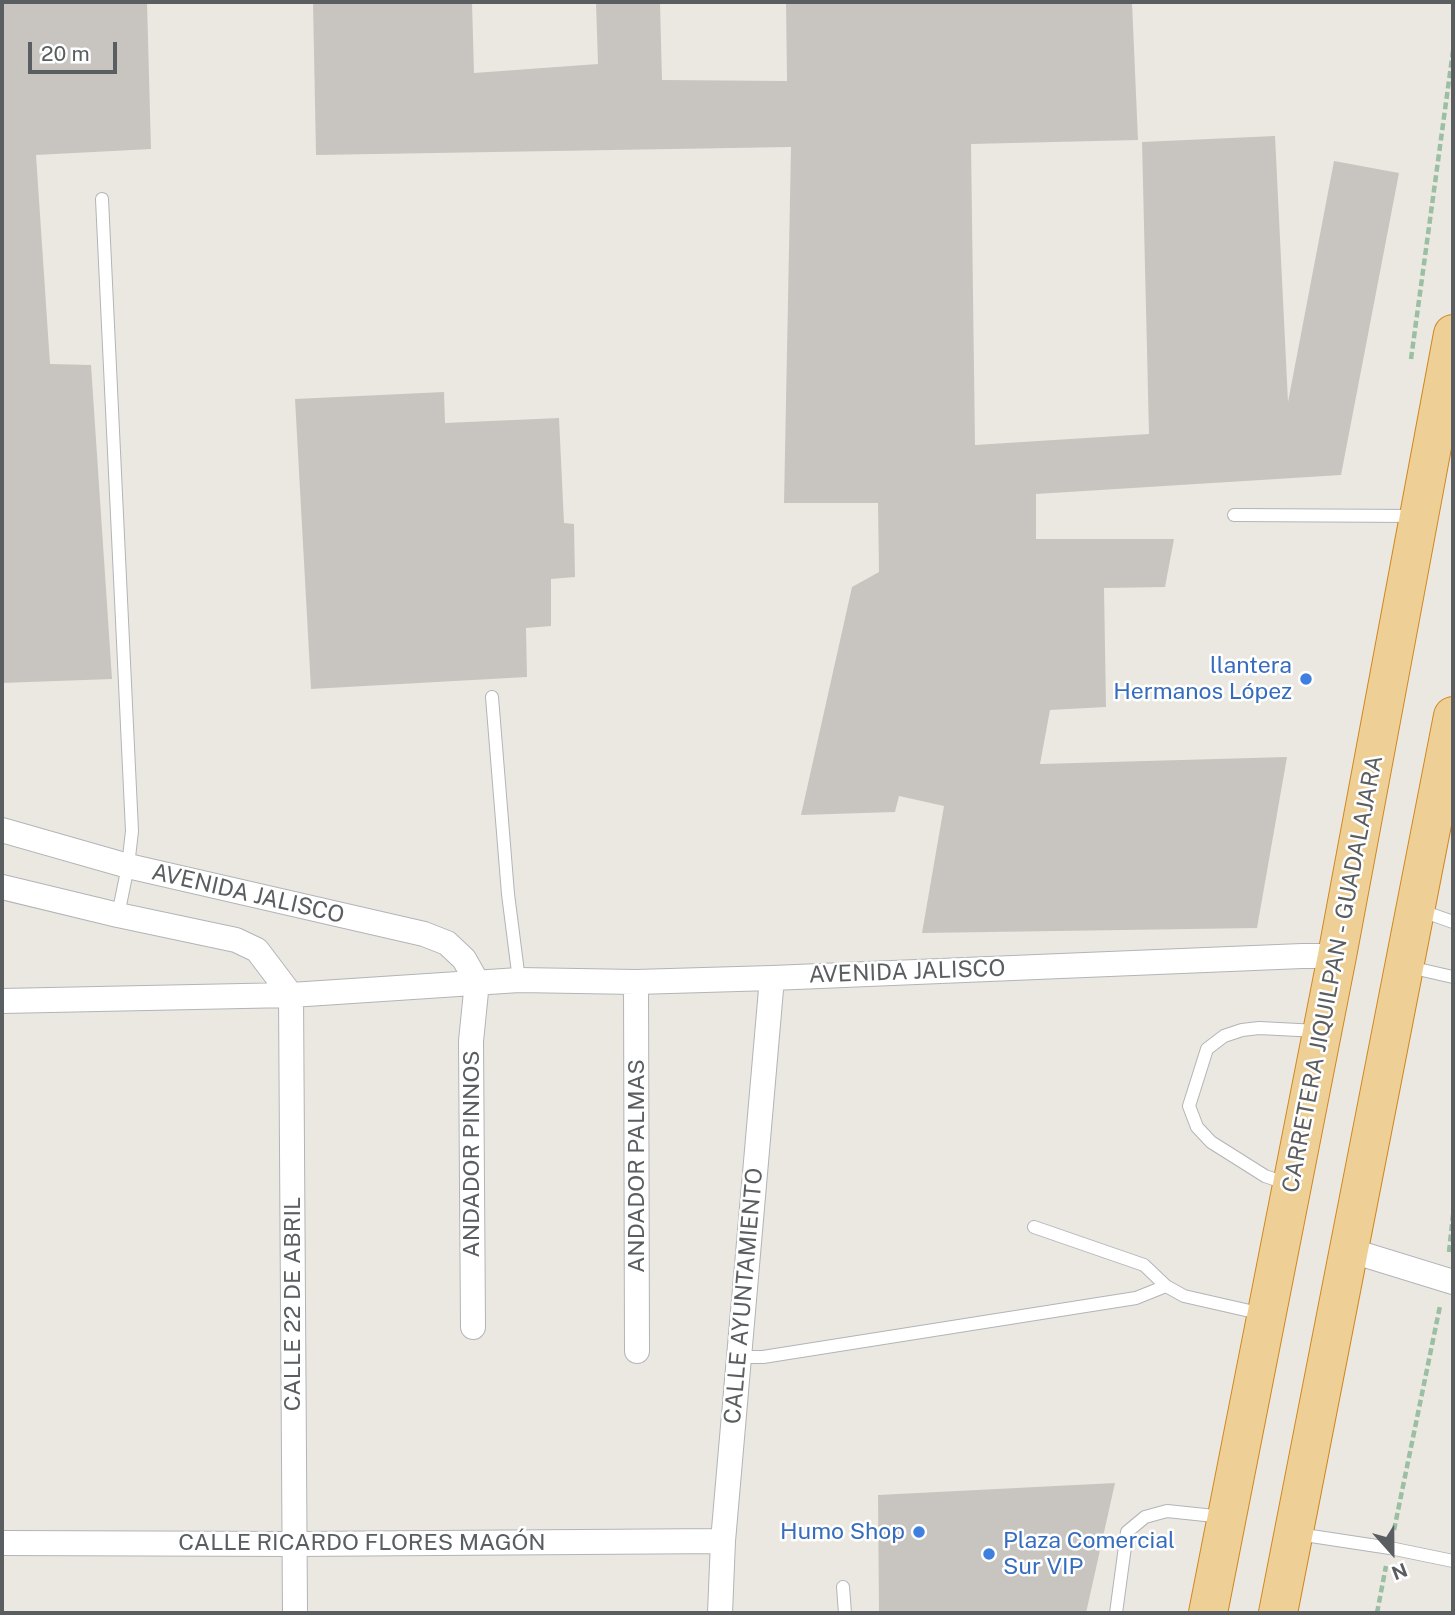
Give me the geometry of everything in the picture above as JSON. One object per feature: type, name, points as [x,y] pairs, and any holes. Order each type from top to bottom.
[{"type":"highway","name":"CARRETERA JIQUILPAN - GUADALAJARA","points":[[1208,1613],[1337,956],[1453,334]]},
{"type":"highway","points":[[1278,1613],[1416,909],[1449,758],[1453,716]]},
{"type":"street","name":"AVENIDA JALISCO","points":[[2,830],[128,866],[424,934],[447,943],[464,959],[477,982]]},
{"type":"street","name":"AVENIDA JALISCO","points":[[2,887],[236,940],[257,950],[291,995],[519,980],[636,982],[1337,956]]},
{"type":"street","name":"CALLE AYUNTAMIENTO","points":[[720,1613],[723,1541],[772,978]]},
{"type":"street","name":"ANDADOR PINNOS","points":[[473,1327],[471,1041],[477,982]]},
{"type":"street","name":"ANDADOR PALMAS","points":[[636,982],[637,1351]]},
{"type":"street","points":[[2,1000],[291,995]]},
{"type":"street","name":"CALLE 22 DE ABRIL","points":[[291,995],[295,1613]]},
{"type":"street","points":[[1349,1250],[1449,1280]]},
{"type":"street","name":"CALLE RICARDO FLORES MAGÓN","points":[[2,1543],[723,1541]]},
{"type":"lane","points":[[102,199],[132,831],[118,915]]},
{"type":"lane","points":[[1234,515],[1419,516]]},
{"type":"lane","points":[[492,697],[508,894],[519,980]]},
{"type":"lane","points":[[1416,909],[1453,922]]},
{"type":"lane","points":[[1405,966],[1453,977]]},
{"type":"lane","points":[[1292,1185],[1265,1176],[1211,1142],[1197,1127],[1189,1106],[1207,1049],[1224,1036],[1259,1028],[1322,1031]]},
{"type":"lane","points":[[1034,1227],[1143,1265],[1166,1286],[1184,1296],[1267,1315]]},
{"type":"lane","points":[[739,1357],[763,1357],[1136,1298],[1166,1286]]},
{"type":"lane","points":[[1116,1613],[1127,1532],[1145,1517],[1167,1511],[1227,1517]]},
{"type":"lane","points":[[1294,1533],[1453,1561]]},
{"type":"lane","points":[[843,1587],[845,1613]]},
{"type":"path","points":[[1377,1613],[1449,1280],[1453,1215]]},
{"type":"building","points":[[2,2],[147,2],[151,149],[36,155],[50,364],[91,365],[112,679],[2,683]]},
{"type":"building","points":[[313,2],[472,2],[474,73],[598,64],[596,2],[660,2],[662,80],[787,81],[786,2],[1132,2],[1138,140],[971,144],[975,445],[1149,434],[1142,142],[1275,136],[1288,402],[1334,161],[1399,173],[1341,475],[1036,494],[1036,539],[1174,539],[1165,587],[1104,588],[1106,707],[1050,710],[1040,764],[1287,757],[1257,928],[922,933],[944,806],[899,796],[895,812],[801,815],[852,587],[879,572],[878,503],[784,503],[791,147],[316,155]]},
{"type":"building","points":[[444,392],[445,423],[559,418],[564,523],[574,524],[575,577],[551,579],[551,626],[526,628],[527,677],[311,689],[295,399]]},
{"type":"building","name":"Plaza Comercial Sur VIP","points":[[1115,1483],[1086,1613],[879,1613],[878,1495]]},
{"type":"place","name":"llantera Hermanos López","points":[[1306,679]]},
{"type":"place","name":"Humo Shop","points":[[919,1532]]},
{"type":"place","name":"Plaza Comercial Sur VIP","points":[[989,1554]]}]
